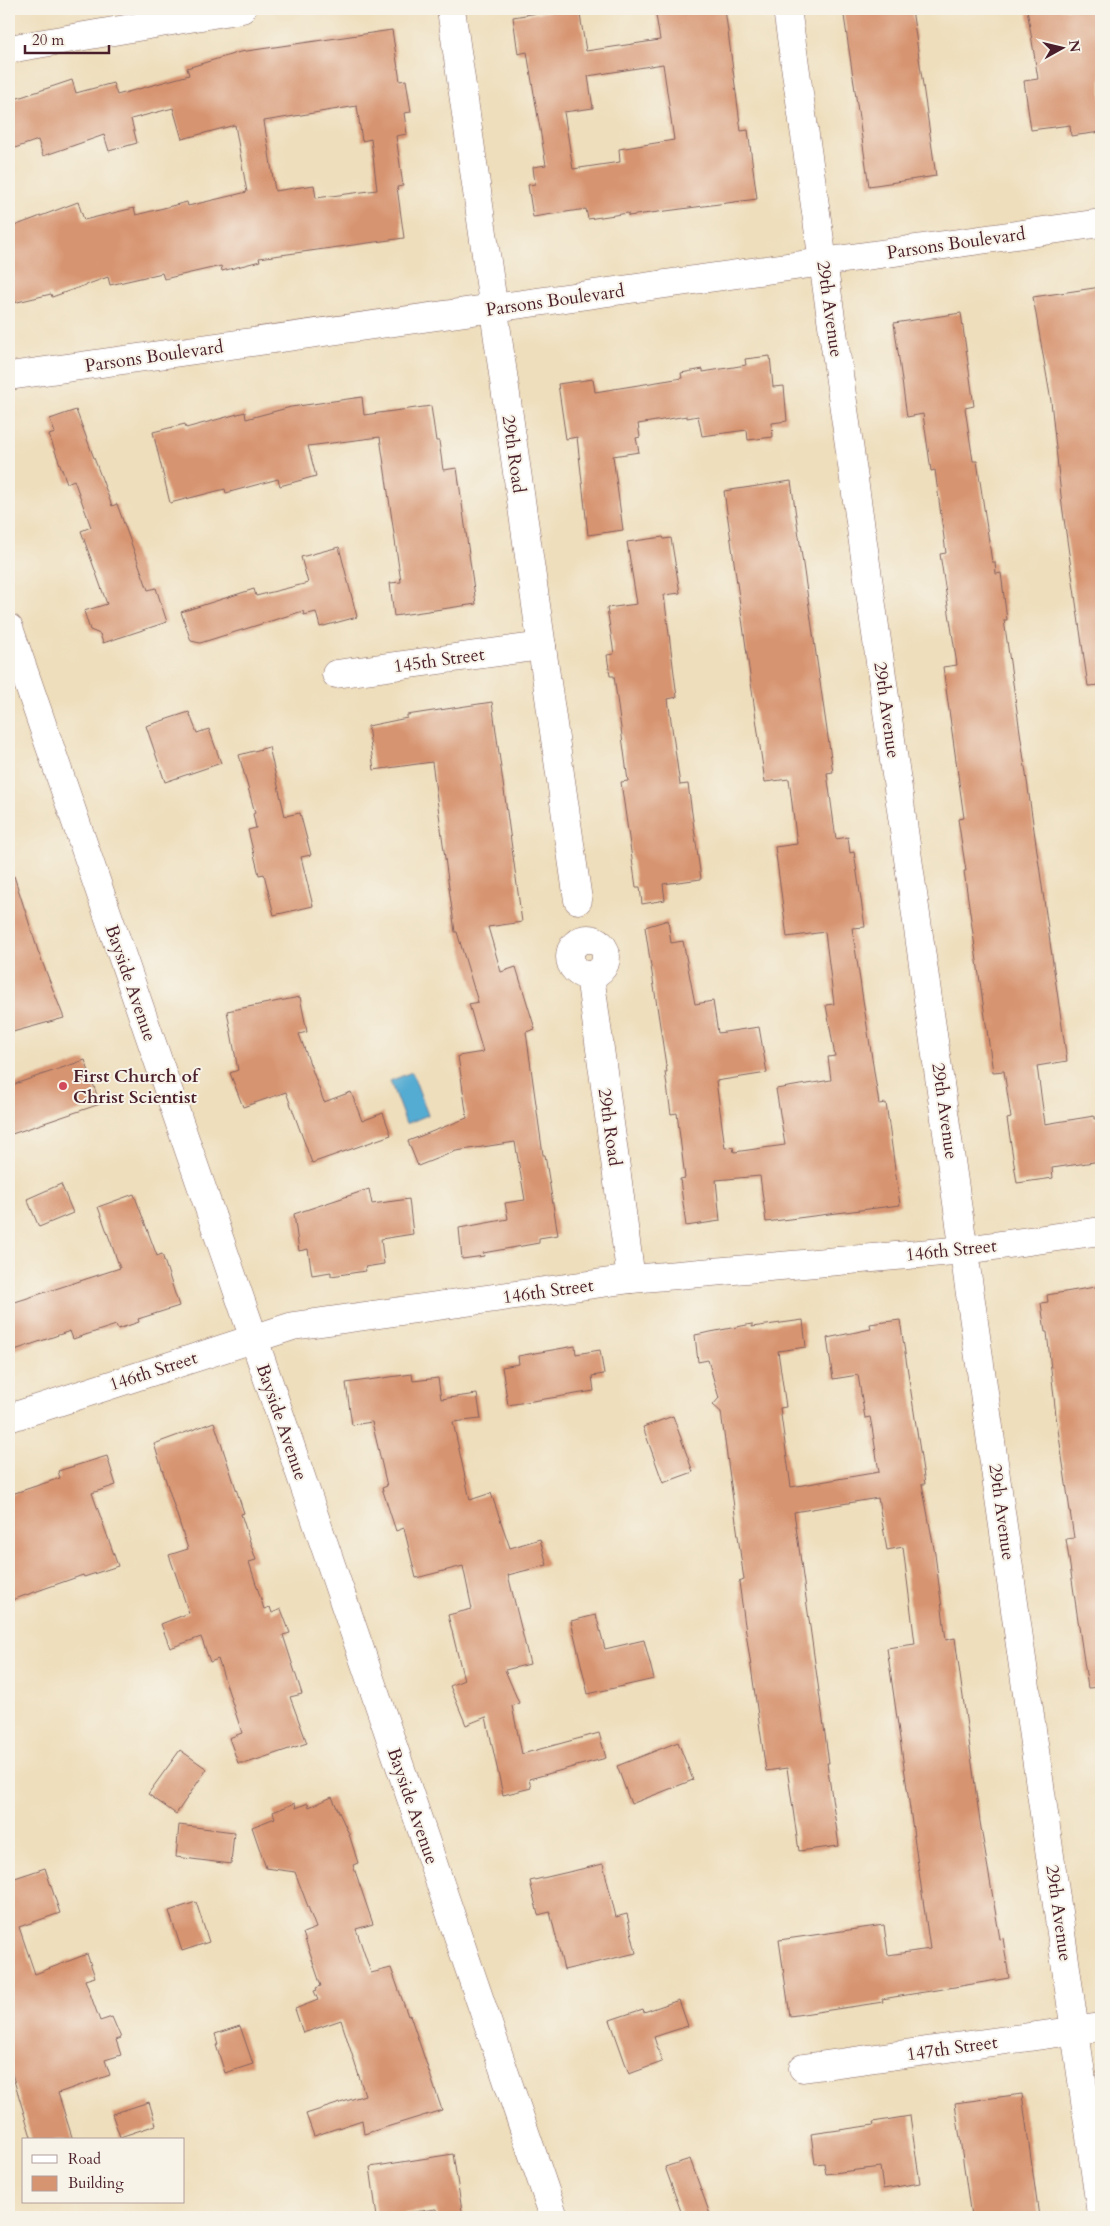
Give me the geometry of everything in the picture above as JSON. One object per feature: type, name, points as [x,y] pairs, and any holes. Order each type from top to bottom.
[{"type":"street","points":[[9,49],[242,9]]},
{"type":"street","name":"29th Road","points":[[451,9],[578,900]]},
{"type":"street","name":"29th Avenue","points":[[788,9],[964,1250],[1088,2029],[1101,2214]]},
{"type":"street","name":"Parsons Boulevard","points":[[9,376],[1101,222]]},
{"type":"street","name":"Bayside Avenue","points":[[9,628],[554,2217]]},
{"type":"street","name":"145th Street","points":[[336,674],[542,646]]},
{"type":"street","name":"29th Road","points":[[590,975],[631,1279]]},
{"type":"street","name":"146th Street","points":[[9,1418],[293,1326],[631,1279],[964,1250],[1101,1231]]},
{"type":"street","name":"147th Street","points":[[803,2068],[1088,2029]]},
{"type":"water","points":[[412,1072],[428,1115],[406,1124],[390,1081]]},
{"type":"building","points":[[562,9],[579,9],[586,51],[660,40],[655,9],[725,9],[741,131],[748,130],[757,199],[628,216],[628,213],[588,219],[586,209],[533,217],[528,185],[535,184],[533,167],[546,165],[527,52],[518,54],[513,17]],"holes":[[[663,64],[674,140],[619,149],[620,162],[573,169],[564,112],[593,108],[588,76]]]},
{"type":"building","points":[[843,9],[912,9],[936,176],[869,186]]},
{"type":"building","points":[[1027,9],[1101,9],[1101,132],[1071,136],[1070,125],[1031,130],[1024,81],[1038,79]]},
{"type":"building","points":[[392,30],[400,81],[406,80],[411,112],[404,113],[407,134],[396,136],[403,186],[397,187],[404,238],[259,258],[260,261],[222,271],[221,266],[164,279],[162,273],[110,285],[108,277],[52,297],[51,294],[9,304],[9,228],[78,202],[84,220],[134,208],[136,215],[187,202],[188,206],[247,192],[235,125],[182,139],[173,108],[131,119],[137,143],[109,151],[104,135],[43,156],[38,140],[9,150],[9,101],[72,80],[76,93],[113,83],[117,95],[189,75],[187,68],[240,52]],"holes":[[[357,106],[362,141],[371,139],[377,190],[316,198],[314,185],[275,191],[264,121]]]},
{"type":"building","points":[[1101,287],[1101,685],[1088,686],[1062,505],[1051,401],[1033,297]]},
{"type":"building","points":[[961,313],[974,406],[965,408],[973,461],[977,461],[992,562],[995,562],[996,574],[1001,573],[1007,620],[1004,620],[1067,1061],[1037,1066],[1045,1124],[1094,1116],[1094,1119],[1101,1118],[1101,1161],[1052,1168],[1053,1178],[1017,1183],[1007,1119],[1011,1118],[1004,1071],[993,1072],[958,819],[964,818],[943,667],[957,665],[940,554],[946,553],[935,470],[931,471],[923,414],[907,417],[894,323]]},
{"type":"building","points":[[770,356],[773,387],[784,386],[787,421],[772,423],[773,437],[748,440],[747,430],[702,436],[698,416],[638,424],[640,437],[636,438],[639,452],[613,456],[623,530],[588,535],[577,437],[566,439],[558,384],[593,379],[595,392],[682,378],[681,373],[703,369],[703,372],[746,365],[745,359]]},
{"type":"building","points":[[362,397],[364,415],[431,406],[436,441],[439,441],[443,470],[457,468],[476,604],[394,616],[390,583],[401,582],[380,437],[308,446],[316,476],[280,486],[278,479],[226,493],[225,489],[170,503],[153,432],[185,424],[186,428],[245,412],[246,419],[291,407]]},
{"type":"building","points":[[76,410],[112,506],[117,504],[148,590],[156,588],[167,622],[103,643],[100,634],[90,630],[84,611],[107,604],[81,531],[91,527],[74,480],[67,483],[49,435],[55,433],[50,419]]},
{"type":"building","points":[[791,481],[833,772],[827,773],[836,839],[848,837],[850,853],[854,852],[865,927],[852,928],[879,1104],[886,1103],[900,1205],[766,1222],[760,1176],[716,1180],[720,1221],[686,1226],[680,1179],[685,1178],[677,1113],[671,1114],[665,1072],[667,1072],[645,927],[668,920],[671,943],[683,941],[695,1004],[713,1001],[718,1033],[759,1027],[767,1073],[716,1081],[725,1148],[733,1147],[734,1152],[785,1145],[776,1089],[831,1080],[828,1057],[835,1056],[826,1005],[834,1004],[825,932],[787,937],[775,847],[797,844],[789,779],[765,782],[724,491]]},
{"type":"building","points":[[663,537],[664,539],[671,538],[680,593],[664,595],[677,697],[668,699],[680,785],[688,784],[701,879],[663,884],[665,900],[642,904],[640,887],[636,887],[621,782],[628,781],[614,676],[610,676],[607,655],[614,654],[607,608],[637,604],[627,542]]},
{"type":"building","points":[[339,547],[357,617],[320,627],[316,612],[304,615],[303,611],[200,643],[191,641],[181,612],[254,589],[256,596],[308,583],[301,557]]},
{"type":"building","points":[[492,702],[522,922],[488,927],[501,972],[516,967],[535,1029],[526,1032],[543,1155],[545,1155],[558,1235],[539,1238],[539,1243],[483,1253],[484,1256],[462,1259],[459,1228],[508,1219],[505,1203],[525,1200],[515,1142],[456,1151],[418,1166],[408,1141],[467,1118],[458,1056],[483,1052],[469,1004],[478,1002],[457,932],[455,932],[432,762],[374,770],[368,726],[407,718],[407,715]]},
{"type":"building","points":[[189,712],[197,733],[209,729],[221,763],[165,782],[146,726]]},
{"type":"building","points":[[269,747],[285,816],[300,813],[311,855],[301,857],[313,906],[274,915],[264,874],[259,875],[248,830],[256,828],[253,814],[255,813],[239,755]]},
{"type":"building","points":[[14,876],[38,951],[64,1018],[9,1033],[9,877]]},
{"type":"building","points":[[300,997],[307,1032],[299,1034],[324,1102],[351,1092],[362,1121],[383,1113],[391,1135],[312,1163],[286,1092],[243,1107],[230,1073],[238,1070],[227,1011]]},
{"type":"building","points":[[85,1060],[100,1104],[9,1135],[9,1086]]},
{"type":"building","points":[[61,1184],[73,1213],[39,1227],[27,1199]]},
{"type":"building","points":[[369,1189],[372,1204],[409,1199],[413,1234],[381,1239],[384,1264],[365,1267],[366,1271],[331,1276],[331,1272],[312,1275],[308,1249],[299,1251],[294,1214]]},
{"type":"building","points":[[134,1194],[157,1256],[162,1254],[179,1306],[138,1319],[139,1322],[118,1329],[116,1325],[73,1339],[70,1331],[9,1352],[9,1304],[120,1268],[98,1207]]},
{"type":"building","points":[[1101,1286],[1101,1687],[1088,1688],[1066,1539],[1074,1538],[1056,1416],[1047,1332],[1045,1332],[1041,1303],[1048,1302],[1047,1295]]},
{"type":"building","points":[[803,1320],[806,1347],[778,1351],[786,1407],[780,1408],[791,1487],[879,1472],[870,1417],[865,1418],[858,1375],[833,1379],[827,1338],[871,1329],[870,1324],[900,1320],[925,1484],[922,1484],[935,1554],[946,1640],[955,1638],[980,1822],[1000,1939],[1003,1938],[1009,1978],[882,1999],[883,2002],[790,2016],[779,1940],[884,1925],[888,1955],[930,1949],[887,1648],[915,1644],[903,1547],[887,1550],[878,1498],[794,1512],[839,1846],[799,1851],[787,1768],[766,1771],[739,1582],[744,1580],[721,1412],[713,1405],[719,1398],[708,1360],[698,1362],[695,1335],[752,1324],[752,1327]]},
{"type":"building","points":[[575,1346],[576,1354],[600,1350],[604,1374],[592,1376],[594,1391],[508,1405],[502,1367],[519,1364],[518,1356]]},
{"type":"building","points":[[412,1374],[413,1381],[438,1378],[441,1399],[477,1394],[481,1419],[453,1422],[470,1500],[491,1493],[510,1548],[540,1539],[547,1565],[508,1575],[530,1664],[505,1670],[519,1703],[512,1706],[522,1754],[599,1733],[606,1758],[529,1779],[531,1788],[503,1795],[486,1717],[466,1725],[450,1686],[464,1680],[448,1615],[472,1609],[463,1566],[416,1578],[404,1528],[396,1531],[382,1488],[387,1486],[372,1422],[352,1425],[346,1383]]},
{"type":"building","points":[[673,1416],[693,1472],[663,1483],[643,1427]]},
{"type":"building","points":[[214,1422],[244,1513],[241,1514],[256,1560],[249,1562],[264,1609],[270,1607],[272,1613],[281,1609],[290,1633],[283,1635],[302,1694],[290,1697],[307,1743],[247,1763],[238,1763],[229,1738],[242,1733],[218,1659],[210,1662],[201,1637],[170,1648],[161,1624],[189,1613],[169,1555],[188,1549],[154,1444]]},
{"type":"building","points":[[107,1456],[116,1485],[92,1493],[118,1566],[84,1577],[83,1575],[9,1601],[9,1495],[60,1478],[58,1471]]},
{"type":"building","points":[[596,1615],[605,1649],[644,1640],[654,1679],[588,1694],[571,1621]]},
{"type":"building","points":[[678,1742],[693,1780],[631,1804],[617,1766]]},
{"type":"building","points":[[180,1750],[207,1769],[176,1814],[148,1794]]},
{"type":"building","points":[[332,1797],[349,1834],[358,1863],[353,1865],[373,1924],[356,1929],[371,1973],[391,1968],[408,2016],[410,2015],[442,2110],[364,2134],[362,2120],[314,2136],[306,2114],[365,2095],[341,2020],[303,2033],[295,2009],[318,2000],[314,1991],[321,1986],[303,1933],[316,1928],[295,1872],[266,1868],[252,1827],[275,1818],[273,1812],[295,1803],[296,1808],[308,1803],[309,1807]]},
{"type":"building","points":[[179,1825],[234,1832],[231,1864],[176,1857]]},
{"type":"building","points":[[603,1864],[616,1917],[627,1914],[636,1953],[564,1970],[550,1912],[538,1915],[530,1881]]},
{"type":"building","points":[[45,1868],[60,1913],[19,1927],[35,1974],[87,1954],[95,1977],[85,1980],[100,2021],[112,2017],[121,2038],[116,2040],[121,2055],[105,2060],[110,2075],[58,2093],[72,2138],[31,2138],[9,2064],[9,1880]]},
{"type":"building","points":[[196,1902],[209,1942],[182,1951],[169,1911]]},
{"type":"building","points":[[679,2000],[688,2026],[654,2037],[662,2062],[629,2074],[610,2020],[643,2009],[644,2012]]},
{"type":"building","points":[[240,2026],[253,2064],[225,2073],[216,2045],[218,2044],[215,2034]]},
{"type":"building","points":[[1022,2094],[1039,2217],[971,2217],[955,2103]]},
{"type":"building","points":[[149,2102],[156,2125],[120,2137],[112,2114]]},
{"type":"building","points":[[910,2116],[920,2183],[883,2189],[880,2167],[826,2174],[824,2163],[815,2164],[811,2134],[874,2125],[873,2122]]},
{"type":"building","points":[[453,2154],[463,2217],[438,2217],[436,2209],[377,2217],[370,2167]]},
{"type":"building","points":[[690,2159],[711,2217],[683,2217],[665,2167]]},
{"type":"place","name":"First Church of Christ Scientist","points":[[63,1086]]}]
